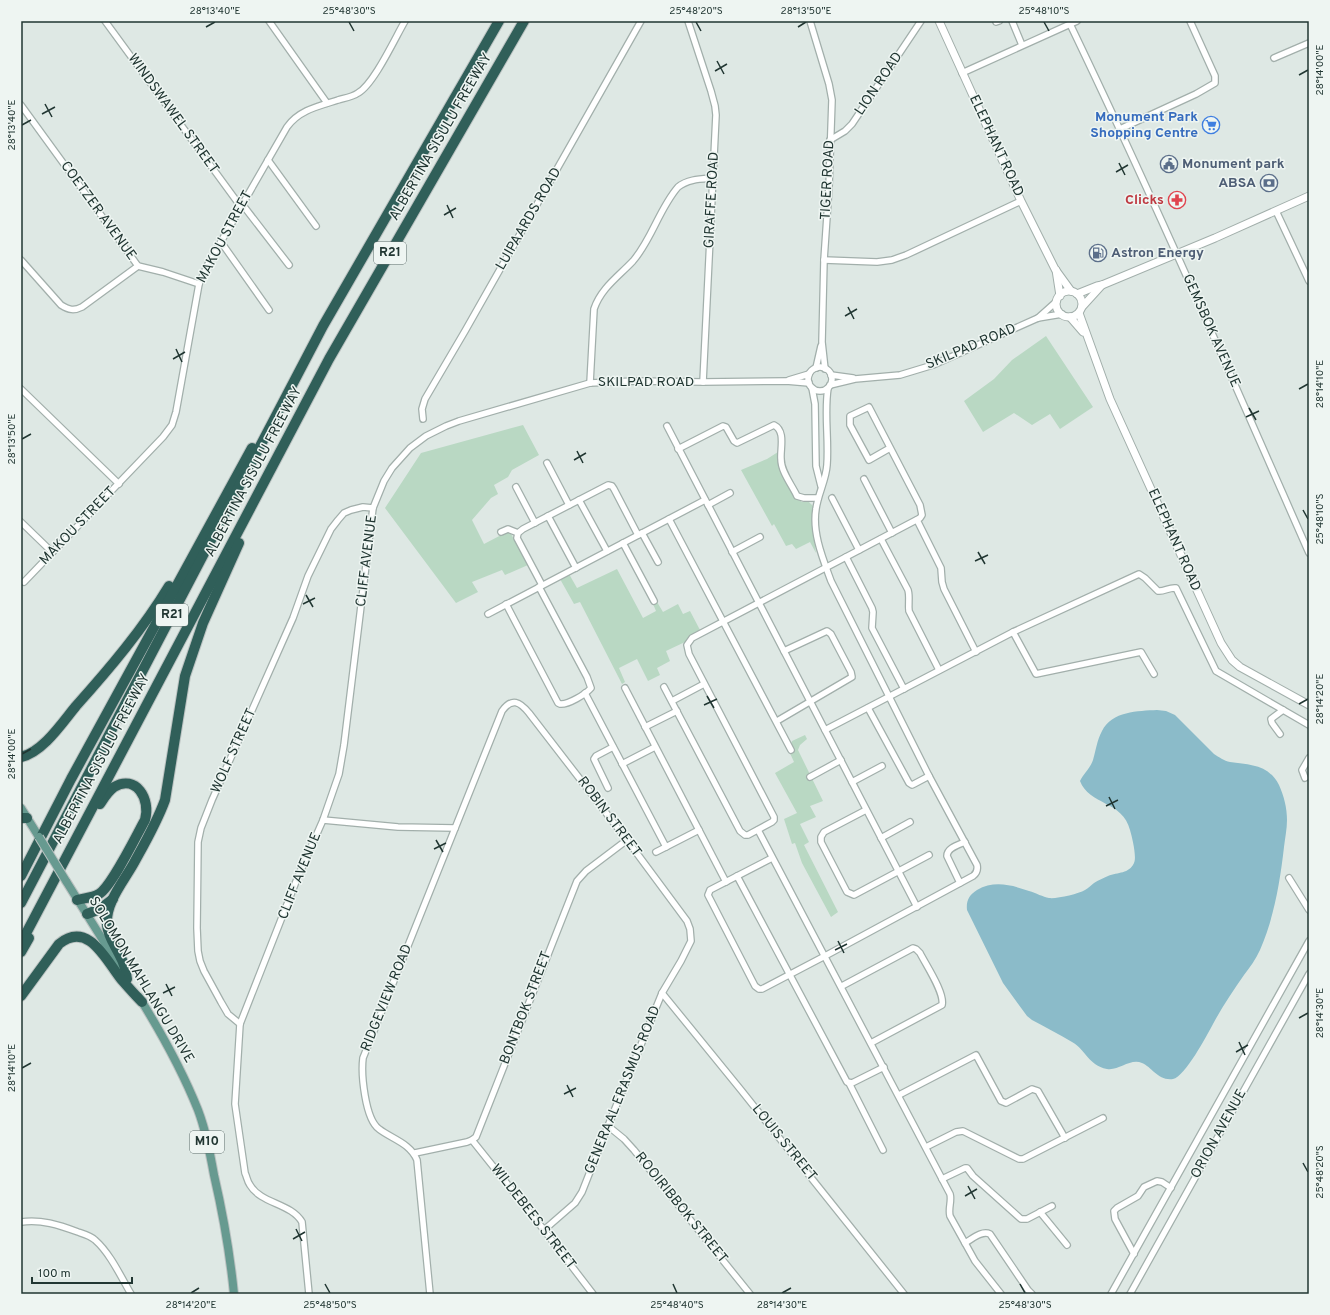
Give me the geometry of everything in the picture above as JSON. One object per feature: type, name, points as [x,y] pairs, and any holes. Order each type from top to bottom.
[{"type":"highway","name":"ALBERTINA SISULU FREEWAY","points":[[21,903],[323,326],[498,21]]},
{"type":"highway","name":"ALBERTINA SISULU FREEWAY","points":[[21,943],[330,359],[524,21]]},
{"type":"highway","points":[[21,876],[71,779],[233,482],[305,351],[323,326]]},
{"type":"highway","points":[[21,757],[38,748],[50,736],[115,661],[165,592],[219,502],[233,482]]},
{"type":"highway","points":[[128,979],[124,962],[110,937],[107,920],[113,899],[148,837],[165,800],[185,676],[204,623],[258,501],[261,488]]},
{"type":"highway","points":[[21,952],[87,827],[107,794],[115,786],[119,785],[130,784],[136,787],[146,800],[147,807],[145,820],[113,878],[104,890],[95,896],[76,897]]},
{"type":"highway","points":[[87,914],[100,909],[113,899]]},
{"type":"highway","points":[[21,996],[59,944],[76,936],[90,940],[96,946],[122,980],[142,1002]]},
{"type":"main road","name":"SOLOMON MAHLANGU DRIVE","points":[[21,808],[24,818],[39,837],[164,1038],[182,1074],[198,1111],[206,1137],[224,1220],[234,1294]]},
{"type":"street","name":"WINDSWAWEL STREET","points":[[105,21],[242,205],[289,265]]},
{"type":"street","points":[[270,21],[327,103]]},
{"type":"street","name":"MAKOU STREET","points":[[24,582],[169,430],[174,420],[178,404],[199,284],[220,242],[292,121],[303,113],[327,103],[356,94],[366,86],[377,71],[405,21]]},
{"type":"street","name":"LUIPAARDS ROAD","points":[[423,419],[422,409],[425,399],[641,21]]},
{"type":"street","name":"GIRAFFE ROAD","points":[[688,21],[715,106],[716,115],[703,382]]},
{"type":"street","name":"TIGER ROAD","points":[[810,21],[831,93],[832,106],[829,187],[824,260],[822,342],[825,368]]},
{"type":"street","name":"LION ROAD","points":[[830,140],[845,131],[852,124],[921,21]]},
{"type":"street","name":"ELEPHANT ROAD","points":[[939,21],[1021,201],[1056,269],[1074,292]]},
{"type":"street","points":[[1012,21],[1022,45]]},
{"type":"street","points":[[962,73],[1066,24],[1077,21]]},
{"type":"street","points":[[1120,129],[1196,94],[1215,83],[1215,76],[1190,21]]},
{"type":"street","name":"GEMSBOK AVENUE","points":[[1066,24],[1120,129],[1309,553]]},
{"type":"street","points":[[1274,58],[1309,43]]},
{"type":"street","name":"COETZER AVENUE","points":[[21,105],[138,266],[164,272],[199,284]]},
{"type":"street","points":[[268,160],[316,226]]},
{"type":"street","points":[[590,383],[594,309],[598,298],[638,254],[678,187],[687,182],[713,178]]},
{"type":"street","points":[[1102,285],[1080,310],[1070,316],[1062,314],[1058,309],[1058,299],[1067,291],[1074,292],[1102,285],[1215,238],[1309,196]]},
{"type":"street","points":[[824,260],[877,262],[892,260],[906,255],[1021,201]]},
{"type":"street","points":[[1276,211],[1309,281]]},
{"type":"street","points":[[220,242],[269,310]]},
{"type":"street","points":[[21,260],[61,305],[74,310],[82,307],[138,266]]},
{"type":"street","name":"ELEPHANT ROAD","points":[[1056,269],[1058,299]]},
{"type":"street","points":[[1074,292],[1082,300],[1080,310]]},
{"type":"street","name":"SKILPAD ROAD","points":[[1038,318],[1058,299]]},
{"type":"street","name":"ELEPHANT ROAD","points":[[1080,310],[1086,335],[1110,399],[1221,643],[1228,655],[1236,664],[1309,705]]},
{"type":"street","name":"SKILPAD ROAD","points":[[829,386],[855,379],[900,374],[933,365],[1038,318],[1062,314]]},
{"type":"street","name":"ELEPHANT ROAD","points":[[1070,316],[1086,335]]},
{"type":"street","name":"TIGER ROAD","points":[[816,368],[822,342]]},
{"type":"street","points":[[772,858],[710,890],[708,895],[755,986],[759,989],[762,989],[917,907],[973,876],[978,868],[831,581],[826,567],[816,532],[815,520],[818,498],[825,478],[827,463],[826,406],[829,386],[832,378],[825,368],[816,368],[809,374],[808,380],[815,404],[816,466],[821,487]]},
{"type":"street","name":"SKILPAD ROAD","points":[[786,381],[809,374]]},
{"type":"street","name":"SKILPAD ROAD","points":[[831,375],[855,379]]},
{"type":"street","name":"SKILPAD ROAD","points":[[419,440],[446,426],[590,383],[635,381],[786,381],[810,385]]},
{"type":"street","points":[[810,385],[815,390],[822,391],[829,386]]},
{"type":"street","points":[[21,389],[119,484]]},
{"type":"street","points":[[664,686],[740,831],[745,835],[772,822],[774,817],[688,654],[687,645],[692,638],[917,520],[922,515],[920,505],[869,407],[850,416],[850,425],[868,460],[890,448]]},
{"type":"street","points":[[678,449],[723,426],[726,427],[734,441],[737,443],[774,425],[777,426],[781,432],[781,464],[797,496],[804,498],[818,498]]},
{"type":"street","points":[[667,426],[917,907]]},
{"type":"street","name":"CLIFF AVENUE","points":[[309,1294],[302,1222],[300,1218],[290,1210],[264,1197],[253,1189],[245,1173],[235,1104],[240,1024],[297,879],[323,820],[342,762],[374,508],[384,482],[392,468],[419,440]]},
{"type":"street","points":[[547,463],[570,505]]},
{"type":"street","points":[[864,479],[892,533]]},
{"type":"street","points":[[518,533],[610,485],[614,488],[658,562]]},
{"type":"street","points":[[516,487],[535,523]]},
{"type":"street","points":[[488,614],[669,519],[730,493]]},
{"type":"street","points":[[832,498],[859,550]]},
{"type":"street","points":[[579,500],[607,551]]},
{"type":"street","name":"WOLF STREET","points":[[240,1024],[228,1014],[209,982],[200,962],[196,928],[198,842],[201,828],[293,618],[308,576],[331,529],[338,520],[350,510],[363,507],[374,508]]},
{"type":"street","points":[[548,516],[576,568]]},
{"type":"street","points":[[669,519],[791,750]]},
{"type":"street","points":[[917,520],[941,568],[944,589],[976,652]]},
{"type":"street","points":[[21,522],[52,552]]},
{"type":"street","points":[[501,532],[508,529],[518,533]]},
{"type":"street","points":[[506,604],[560,704],[566,704],[591,688],[517,538],[518,533]]},
{"type":"street","points":[[732,552],[760,537]]},
{"type":"street","points":[[881,539],[908,590],[909,611],[939,670]]},
{"type":"street","points":[[623,543],[654,601]]},
{"type":"street","points":[[846,557],[872,608],[872,628],[904,689]]},
{"type":"street","points":[[825,730],[1013,632],[1137,575],[1142,575],[1158,591],[1172,587],[1176,588],[1216,671],[1309,725]]},
{"type":"street","points":[[777,721],[852,677],[851,672],[832,634],[827,631],[824,631],[784,651]]},
{"type":"street","points":[[1013,632],[1036,674],[1141,652],[1154,674]]},
{"type":"street","points":[[672,701],[704,684]]},
{"type":"street","points":[[625,688],[726,882]]},
{"type":"street","points":[[585,693],[666,847]]},
{"type":"street","name":"RIDGEVIEW ROAD","points":[[415,1153],[408,1146],[378,1129],[373,1124],[368,1112],[362,1070],[362,1058],[502,711],[508,704],[515,702]]},
{"type":"street","name":"ROBIN STREET","points":[[515,702],[523,706],[529,713],[627,840],[687,921],[690,929],[691,941]]},
{"type":"street","points":[[868,708],[908,783],[912,785],[930,776]]},
{"type":"street","points":[[645,727],[677,710]]},
{"type":"street","points":[[1280,734],[1272,723],[1271,719],[1283,710]]},
{"type":"street","points":[[608,788],[594,759],[596,756],[613,746]]},
{"type":"street","points":[[622,764],[655,747]]},
{"type":"street","points":[[1305,778],[1302,770],[1309,758]]},
{"type":"street","points":[[810,777],[840,760]]},
{"type":"street","points":[[852,782],[882,766]]},
{"type":"street","points":[[866,810],[824,832],[821,837],[821,842],[847,892],[854,895],[929,855]]},
{"type":"street","points":[[323,820],[398,827],[455,828]]},
{"type":"street","points":[[881,838],[910,822]]},
{"type":"street","points":[[656,852],[699,830]]},
{"type":"street","points":[[758,830],[842,986],[951,1197],[949,1212],[950,1216],[975,1262],[1001,1294]]},
{"type":"street","name":"BONTBOK STREET","points":[[472,1140],[478,1132],[577,880],[586,871],[627,840]]},
{"type":"street","points":[[960,883],[947,854],[949,850],[965,842]]},
{"type":"street","points":[[737,876],[847,1082],[849,1083],[882,1150]]},
{"type":"street","points":[[1289,878],[1309,910]]},
{"type":"street","name":"GENERAAL ERASMUS ROAD","points":[[544,1230],[575,1203],[582,1192],[662,993],[691,941]]},
{"type":"street","points":[[1111,1294],[1309,941]]},
{"type":"street","points":[[842,986],[913,948],[920,953],[940,992],[942,1005],[871,1043]]},
{"type":"street","name":"ORION AVENUE","points":[[1130,1294],[1309,974]]},
{"type":"street","name":"LOUIS STREET","points":[[662,993],[904,1294]]},
{"type":"street","points":[[899,1096],[976,1055],[1001,1101],[1004,1103],[1032,1090],[1038,1091],[1064,1138]]},
{"type":"street","points":[[849,1083],[852,1083],[884,1067]]},
{"type":"street","points":[[926,1147],[956,1132],[963,1131],[1019,1159],[1023,1159],[1102,1118]]},
{"type":"street","name":"ROOIRIBBOK STREET","points":[[608,1126],[624,1139],[634,1150],[750,1294]]},
{"type":"street","points":[[430,1294],[417,1160],[415,1153],[472,1140]]},
{"type":"street","name":"WILDEBEES STREET","points":[[472,1140],[593,1294]]},
{"type":"street","points":[[942,1179],[964,1168],[967,1168],[973,1176],[1019,1219],[1024,1220],[1052,1206]]},
{"type":"street","points":[[1134,1254],[1115,1218],[1114,1211],[1138,1196],[1144,1187],[1157,1181],[1162,1182],[1171,1188]]},
{"type":"street","points":[[1040,1212],[1067,1245]]},
{"type":"street","points":[[21,1222],[33,1220],[58,1224],[94,1239],[108,1256],[131,1294]]},
{"type":"street","points":[[965,1243],[983,1233],[986,1232],[990,1234],[1032,1294]]},
{"type":"green space","points":[[1046,336],[1093,407],[1060,429],[1050,414],[1032,425],[1014,413],[983,432],[964,401],[994,379],[1012,360]]},
{"type":"green space","points":[[523,425],[539,455],[512,470],[508,477],[494,485],[498,494],[491,498],[472,520],[484,544],[507,532],[510,532],[528,565],[505,575],[502,570],[472,582],[478,592],[456,603],[385,508],[421,453]]},
{"type":"green space","points":[[778,452],[778,465],[795,497],[802,502],[808,501],[813,506],[812,524],[816,553],[810,542],[796,549],[792,544],[786,546],[774,524],[772,526],[741,470],[767,459]]},
{"type":"green space","points":[[617,569],[643,618],[656,611],[653,604],[657,602],[663,612],[678,604],[683,614],[690,611],[700,630],[690,636],[685,642],[666,651],[670,661],[657,668],[660,675],[648,681],[637,659],[619,668],[625,682],[622,684],[580,602],[574,604],[560,579],[569,574],[577,588]]},
{"type":"green space","points":[[805,735],[807,739],[800,745],[798,750],[823,801],[810,806],[816,817],[800,824],[809,842],[804,845],[838,912],[831,917],[802,863],[795,843],[792,844],[784,819],[797,813],[775,773],[794,762],[789,751],[792,741]]},
{"type":"water","points":[[1157,710],[1166,711],[1175,715],[1214,754],[1222,759],[1258,767],[1270,773],[1275,778],[1281,789],[1287,816],[1287,827],[1276,900],[1265,938],[1257,957],[1224,1005],[1189,1064],[1178,1077],[1173,1079],[1163,1078],[1146,1065],[1138,1062],[1129,1063],[1111,1069],[1101,1067],[1091,1061],[1077,1045],[1027,1016],[1003,983],[967,910],[968,901],[972,894],[983,887],[990,885],[1010,885],[1047,897],[1057,898],[1082,892],[1099,880],[1126,871],[1132,867],[1135,860],[1135,852],[1131,833],[1126,821],[1120,813],[1084,789],[1080,781],[1092,763],[1099,738],[1106,724],[1112,719],[1126,713]]},
{"type":"place","name":"Monument Park Shopping Centre","points":[[1211,125]]},
{"type":"place","name":"Monument park","points":[[1169,164]]},
{"type":"place","name":"ABSA","points":[[1269,183]]},
{"type":"place","name":"Clicks","points":[[1177,200]]},
{"type":"place","name":"Astron Energy","points":[[1098,253]]}]
